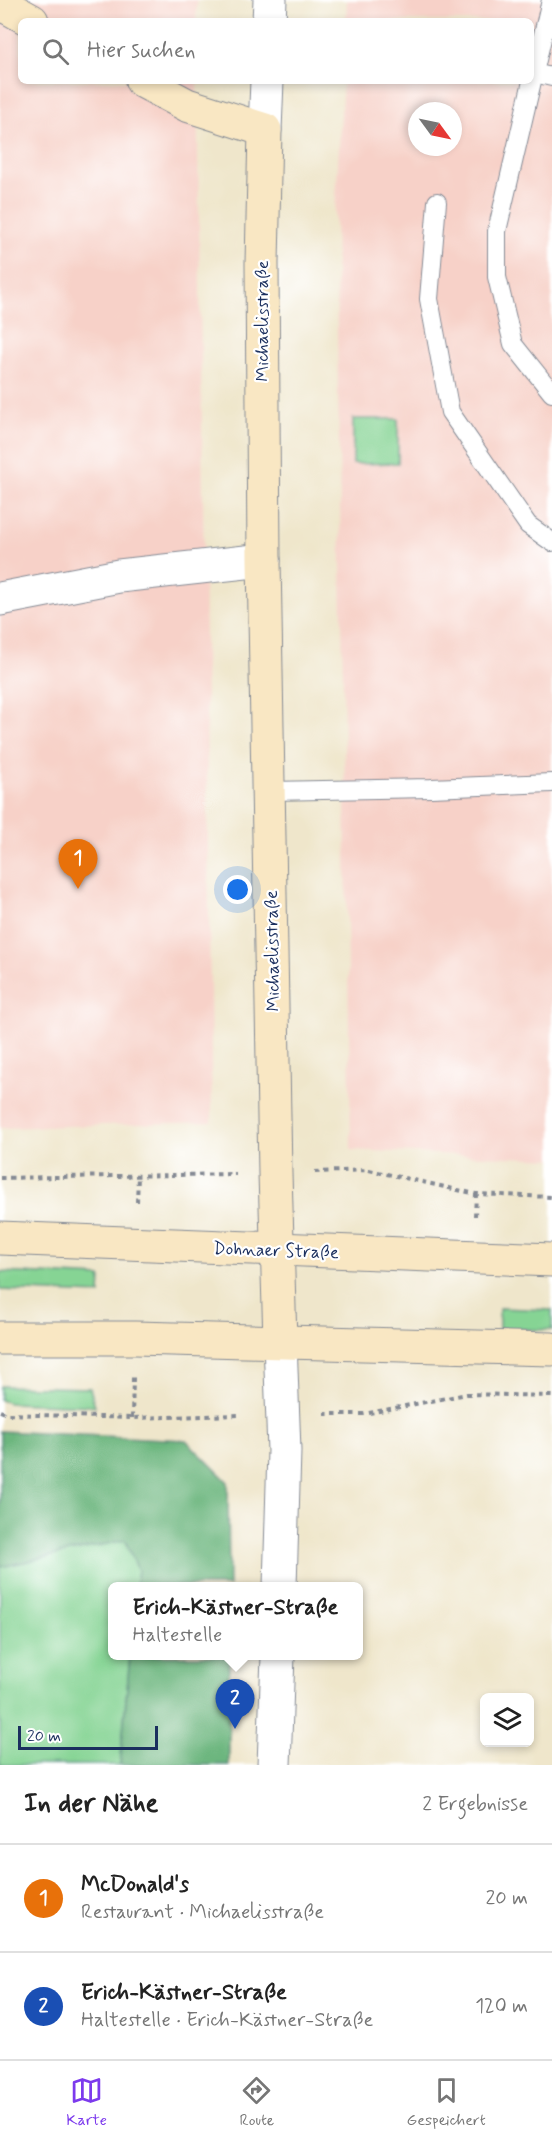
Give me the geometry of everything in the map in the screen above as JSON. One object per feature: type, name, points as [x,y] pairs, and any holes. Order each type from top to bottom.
[{"type":"main road","points":[[0,3],[27,18]]},
{"type":"main road","points":[[148,84],[187,105],[265,130]]},
{"type":"main road","name":"Michaelisstraße","points":[[265,130],[262,263],[264,560],[280,1341]]},
{"type":"main road","name":"Dohnaer Straße","points":[[0,1238],[278,1251],[552,1260]]},
{"type":"main road","points":[[0,1338],[280,1341],[552,1349]]},
{"type":"street","points":[[269,18],[270,0]]},
{"type":"street","name":"Michaelisstraße","points":[[265,130],[267,84]]},
{"type":"street","points":[[0,599],[119,576],[264,560]]},
{"type":"street","points":[[280,1341],[284,1451],[280,1582]]},
{"type":"street","points":[[274,1765],[278,1660]]},
{"type":"lane","points":[[534,69],[551,0]]},
{"type":"lane","points":[[534,73],[552,78]]},
{"type":"lane","points":[[530,84],[497,231],[497,277],[513,344],[552,393]]},
{"type":"lane","points":[[437,202],[429,299],[450,412],[528,525],[552,542]]},
{"type":"lane","points":[[269,791],[552,783]]},
{"type":"path","points":[[0,1178],[369,1170],[476,1194],[552,1197]]},
{"type":"path","points":[[467,1394],[552,1396]]},
{"type":"path","points":[[0,1411],[8,1414]]},
{"type":"shaded area","points":[[0,0],[197,0],[196,18],[18,18],[18,84],[197,84],[212,1122],[0,1128]]},
{"type":"shaded area","points":[[347,0],[552,0],[552,1159],[351,1150],[335,213],[343,84],[534,84],[534,18],[346,18]]},
{"type":"green space","points":[[353,419],[398,419],[398,463],[353,464]]},
{"type":"green space","points":[[0,1272],[101,1277],[100,1294],[0,1290]]},
{"type":"green space","points":[[499,1308],[552,1310],[552,1330],[499,1329]]},
{"type":"green space","points":[[0,1386],[90,1388],[95,1406],[9,1403],[0,1400]]},
{"type":"green space","points":[[0,1431],[186,1440],[228,1482],[229,1582],[136,1582],[138,1570],[125,1540],[0,1567]]},
{"type":"green space","points":[[125,1540],[138,1570],[136,1582],[108,1582],[108,1660],[130,1660],[120,1765],[0,1765],[0,1567]]},
{"type":"green space","points":[[130,1660],[229,1660],[229,1765],[120,1765]]},
{"type":"place","name":"McDonald's","points":[[78,889]]},
{"type":"place","name":"Erich-Kästner-Straße","points":[[235,1729]]}]
